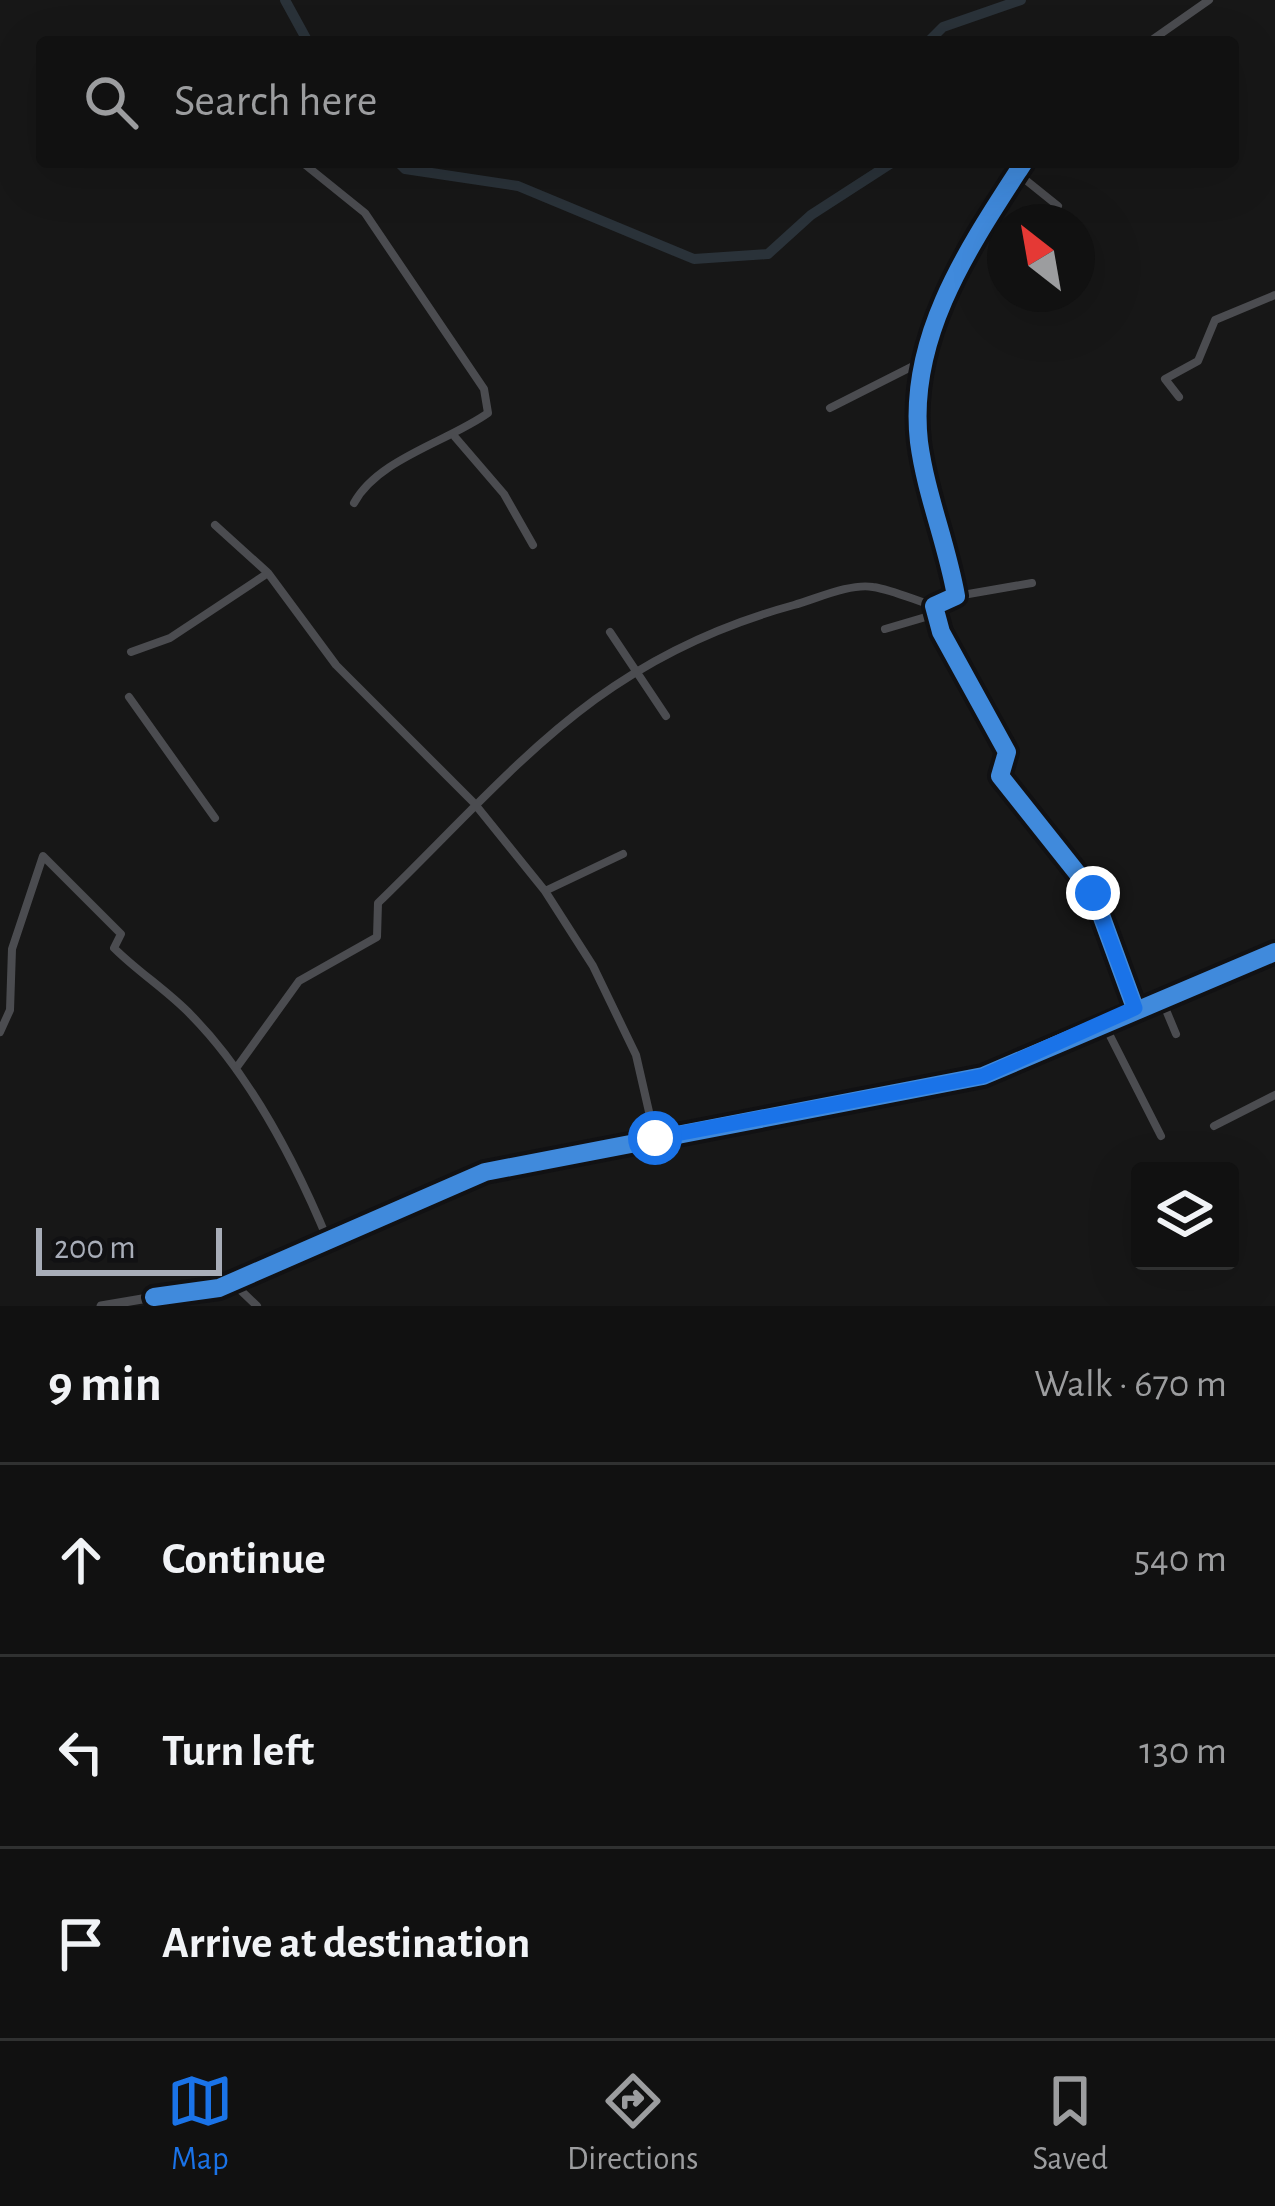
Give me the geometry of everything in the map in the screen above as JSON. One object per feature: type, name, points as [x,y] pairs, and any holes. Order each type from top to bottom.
[{"type":"street","points":[[1158,36],[1209,0]]},
{"type":"street","points":[[309,168],[365,214],[484,389],[488,413],[455,437],[378,475],[354,503]]},
{"type":"street","points":[[956,596],[920,445],[916,403],[922,361],[932,319],[1020,168]]},
{"type":"street","points":[[1017,173],[1056,204]]},
{"type":"street","points":[[1178,397],[1165,379],[1198,361],[1215,320],[1275,295]]},
{"type":"street","points":[[830,407],[922,361]]},
{"type":"street","points":[[455,437],[505,494],[533,545]]},
{"type":"street","points":[[215,525],[268,573],[336,665],[474,802],[544,891],[593,966],[636,1054],[655,1138]]},
{"type":"street","points":[[131,652],[170,638],[268,573]]},
{"type":"street","points":[[885,629],[935,610],[956,596],[1032,583]]},
{"type":"street","points":[[237,1067],[299,981],[377,937],[378,903],[474,802],[568,715],[635,672],[746,618],[869,586],[935,610],[1006,752],[1000,776],[1093,893],[1135,1008]]},
{"type":"street","points":[[610,632],[666,716]]},
{"type":"street","points":[[129,697],[215,818]]},
{"type":"street","points":[[544,891],[623,854]]},
{"type":"street","points":[[0,1032],[10,1010],[12,950],[43,856],[121,934],[114,948],[190,1013],[237,1067],[312,1200],[329,1243]]},
{"type":"street","points":[[0,945],[12,950]]},
{"type":"street","points":[[101,1306],[158,1302],[233,1283],[485,1172],[983,1076],[1275,952]]},
{"type":"street","points":[[1161,998],[1176,1034]]},
{"type":"street","points":[[1103,1022],[1161,1136]]},
{"type":"street","points":[[1214,1126],[1275,1095]]},
{"type":"street","points":[[233,1283],[257,1306]]},
{"type":"waterway","points":[[285,0],[305,36]]},
{"type":"waterway","points":[[934,36],[943,27],[1021,0]]},
{"type":"waterway","points":[[404,168],[518,186],[694,259],[768,254],[811,215],[884,168]]},
{"type":"cycle path","points":[[1020,168],[946,294],[923,366],[919,442],[956,596],[934,606],[941,632],[1007,752],[1000,776],[1093,893],[1135,1008]]},
{"type":"cycle path","points":[[154,1297],[219,1288],[485,1172],[983,1076],[1275,952]]},
{"type":"route","points":[[655,1138],[983,1076],[1135,1008],[1093,893]]}]
